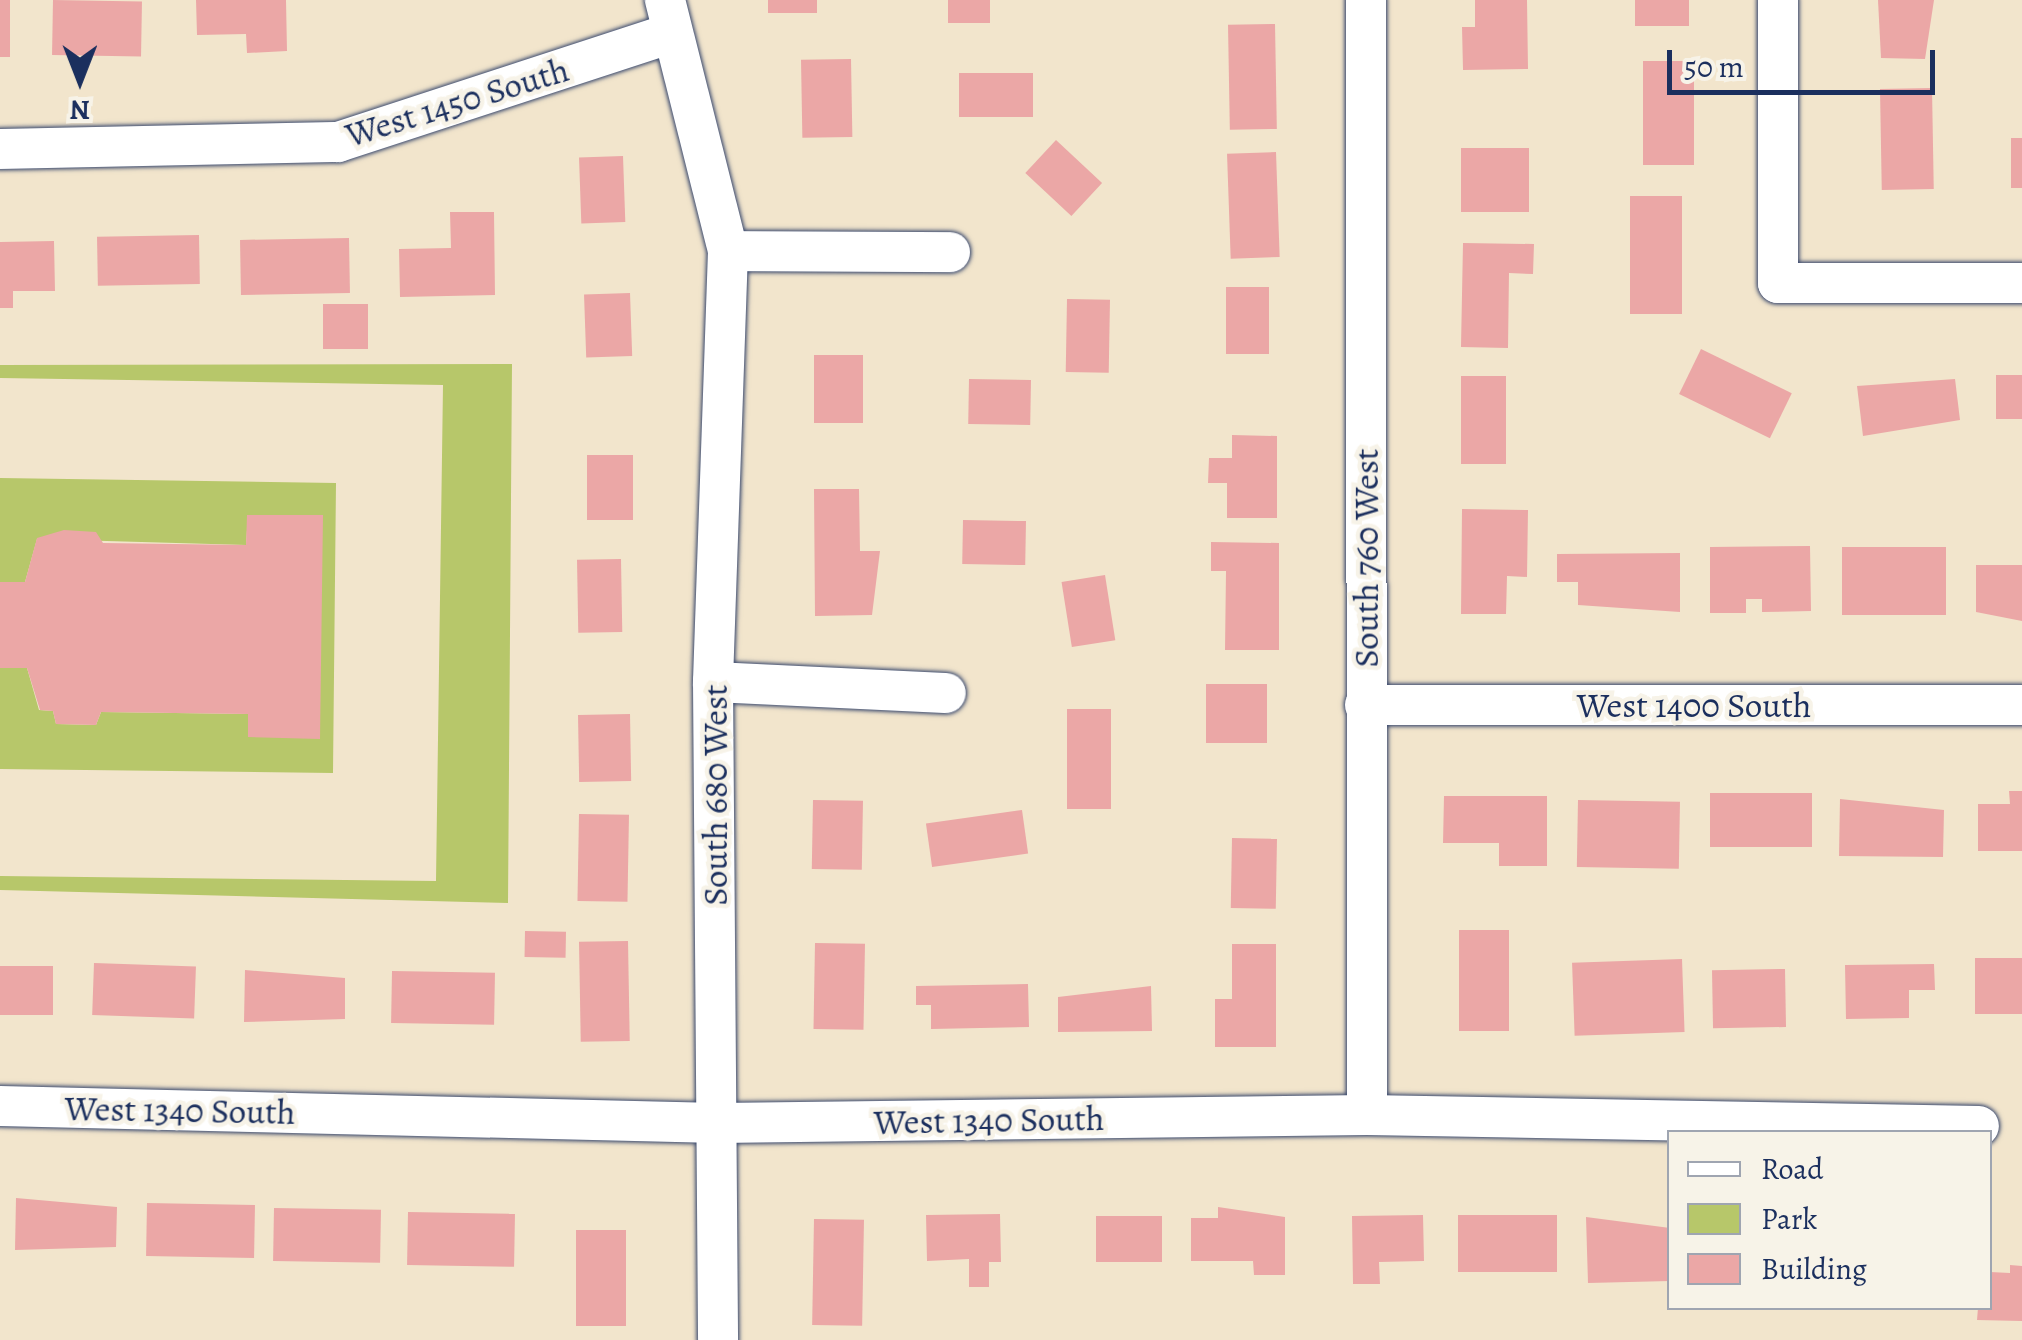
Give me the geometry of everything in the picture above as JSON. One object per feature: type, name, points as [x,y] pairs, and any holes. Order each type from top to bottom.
[{"type":"street","name":"South 760 West","points":[[1366,0],[1367,1115]]},
{"type":"street","points":[[1778,0],[1778,283],[2022,282]]},
{"type":"street","name":"West 1450 South","points":[[0,149],[338,142],[667,17]]},
{"type":"street","name":"South 680 West","points":[[667,17],[696,103],[728,251],[713,682],[718,1340]]},
{"type":"street","points":[[728,251],[950,252]]},
{"type":"street","points":[[713,682],[946,694]]},
{"type":"street","name":"West 1400 South","points":[[1365,705],[2022,705]]},
{"type":"street","name":"West 1340 South","points":[[0,1106],[718,1124],[1367,1115],[1979,1126]]},
{"type":"green space","points":[[512,364],[508,903],[0,890],[0,876],[436,881],[443,385],[0,378],[0,365]]},
{"type":"green space","points":[[0,478],[336,483],[333,773],[0,769],[0,668],[27,668],[39,710],[53,711],[56,724],[96,725],[101,712],[248,714],[248,737],[322,515],[248,515],[246,545],[37,539],[25,582],[0,582]]},
{"type":"building","points":[[0,0],[10,0],[10,57],[0,57]]},
{"type":"building","points":[[53,0],[142,2],[141,57],[52,55]]},
{"type":"building","points":[[196,0],[286,0],[287,51],[247,53],[246,34],[197,35]]},
{"type":"building","points":[[768,0],[817,0],[817,13],[768,13]]},
{"type":"building","points":[[948,0],[990,0],[990,23],[948,23]]},
{"type":"building","points":[[1475,0],[1527,0],[1528,69],[1463,70],[1462,27],[1475,27]]},
{"type":"building","points":[[1635,0],[1689,0],[1689,26],[1635,26]]},
{"type":"building","points":[[1878,0],[1934,0],[1925,59],[1881,58]]},
{"type":"building","points":[[1275,24],[1277,129],[1230,130],[1228,25]]},
{"type":"building","points":[[851,59],[852,137],[802,138],[801,60]]},
{"type":"building","points":[[1643,61],[1694,61],[1694,165],[1643,165]]},
{"type":"building","points":[[959,73],[1033,73],[1033,117],[959,117]]},
{"type":"building","points":[[1932,88],[1934,189],[1882,190],[1880,89]]},
{"type":"building","points":[[2011,138],[2022,138],[2022,188],[2011,188]]},
{"type":"building","points":[[1056,140],[1102,183],[1071,216],[1025,173]]},
{"type":"building","points":[[1461,148],[1529,148],[1529,212],[1461,212]]},
{"type":"building","points":[[1276,152],[1280,257],[1231,259],[1227,154]]},
{"type":"building","points":[[623,156],[625,222],[581,223],[579,158]]},
{"type":"building","points":[[1630,196],[1682,196],[1682,314],[1630,314]]},
{"type":"building","points":[[450,212],[494,212],[495,295],[400,297],[399,249],[451,248]]},
{"type":"building","points":[[199,235],[200,284],[98,286],[97,237]]},
{"type":"building","points":[[349,238],[350,293],[241,295],[240,240]]},
{"type":"building","points":[[54,241],[55,291],[13,291],[13,308],[0,308],[0,242]]},
{"type":"building","points":[[1463,243],[1534,244],[1533,274],[1509,273],[1508,348],[1461,347]]},
{"type":"building","points":[[1226,287],[1269,287],[1269,354],[1226,354]]},
{"type":"building","points":[[630,293],[632,356],[586,358],[584,295]]},
{"type":"building","points":[[1067,299],[1110,300],[1109,373],[1066,372]]},
{"type":"building","points":[[323,304],[368,304],[368,349],[323,349]]},
{"type":"building","points":[[1701,349],[1792,393],[1770,438],[1679,394]]},
{"type":"building","points":[[814,355],[863,355],[863,423],[814,423]]},
{"type":"building","points":[[1996,375],[2022,375],[2022,419],[1996,419]]},
{"type":"building","points":[[1461,376],[1506,376],[1506,464],[1461,464]]},
{"type":"building","points":[[969,379],[1031,380],[1030,425],[968,424]]},
{"type":"building","points":[[1955,379],[1960,420],[1863,436],[1857,386]]},
{"type":"building","points":[[1232,435],[1277,436],[1277,518],[1227,518],[1227,483],[1208,483],[1209,458],[1232,458]]},
{"type":"building","points":[[587,455],[633,455],[633,520],[587,520]]},
{"type":"building","points":[[814,489],[859,489],[860,551],[880,551],[872,615],[815,616]]},
{"type":"building","points":[[1462,509],[1528,510],[1527,577],[1507,576],[1506,614],[1461,614]]},
{"type":"building","points":[[247,515],[323,515],[320,739],[248,737],[248,714],[101,712],[96,725],[56,724],[53,711],[40,710],[27,668],[0,668],[0,582],[25,582],[37,538],[64,530],[96,532],[103,543],[246,545]]},
{"type":"building","points":[[963,520],[1026,521],[1025,565],[962,564]]},
{"type":"building","points":[[1211,542],[1279,543],[1279,650],[1225,650],[1226,571],[1211,571]]},
{"type":"building","points":[[1810,546],[1811,611],[1762,612],[1762,599],[1746,599],[1746,613],[1710,613],[1710,547]]},
{"type":"building","points":[[1842,547],[1946,547],[1946,615],[1842,615]]},
{"type":"building","points":[[1680,553],[1680,612],[1578,605],[1578,582],[1557,582],[1557,554]]},
{"type":"building","points":[[621,559],[622,632],[578,633],[577,560]]},
{"type":"building","points":[[1976,565],[2022,565],[2022,621],[1976,612]]},
{"type":"building","points":[[1105,575],[1115,640],[1072,647],[1062,582]]},
{"type":"building","points":[[1206,684],[1267,684],[1267,743],[1206,743]]},
{"type":"building","points":[[1067,709],[1111,709],[1111,809],[1067,809]]},
{"type":"building","points":[[630,714],[631,781],[579,782],[578,715]]},
{"type":"building","points":[[2009,791],[2022,791],[2022,851],[1978,851],[1978,804],[2010,804]]},
{"type":"building","points":[[1710,793],[1812,793],[1812,847],[1710,847]]},
{"type":"building","points":[[1444,796],[1547,796],[1547,866],[1499,866],[1499,843],[1443,843]]},
{"type":"building","points":[[1840,799],[1944,810],[1943,857],[1839,856]]},
{"type":"building","points":[[813,800],[863,801],[862,870],[812,869]]},
{"type":"building","points":[[1578,800],[1680,802],[1679,869],[1577,867]]},
{"type":"building","points":[[1022,810],[1028,854],[932,867],[926,823]]},
{"type":"building","points":[[579,814],[629,815],[627,902],[577,901]]},
{"type":"building","points":[[1232,838],[1277,839],[1276,909],[1231,908]]},
{"type":"building","points":[[1459,930],[1509,930],[1509,1031],[1459,1031]]},
{"type":"building","points":[[525,931],[566,932],[566,958],[525,957]]},
{"type":"building","points":[[628,941],[630,1041],[581,1042],[579,942]]},
{"type":"building","points":[[815,943],[865,944],[863,1030],[813,1029]]},
{"type":"building","points":[[1232,944],[1276,944],[1276,1047],[1215,1047],[1215,999],[1232,999]]},
{"type":"building","points":[[1975,958],[2022,958],[2022,1014],[1975,1014]]},
{"type":"building","points":[[1682,959],[1685,1032],[1575,1036],[1572,963]]},
{"type":"building","points":[[94,963],[196,967],[194,1019],[92,1015]]},
{"type":"building","points":[[1934,964],[1935,990],[1909,990],[1909,1018],[1846,1019],[1845,965]]},
{"type":"building","points":[[0,966],[53,966],[53,1015],[0,1015]]},
{"type":"building","points":[[1785,969],[1786,1027],[1713,1028],[1712,970]]},
{"type":"building","points":[[245,970],[345,978],[345,1019],[244,1022]]},
{"type":"building","points":[[392,971],[495,973],[494,1025],[391,1023]]},
{"type":"building","points":[[1028,984],[1029,1027],[931,1029],[931,1005],[916,1005],[916,986]]},
{"type":"building","points":[[1151,986],[1152,1031],[1058,1032],[1058,997]]},
{"type":"building","points":[[16,1198],[117,1207],[116,1247],[15,1250]]},
{"type":"building","points":[[147,1203],[255,1205],[254,1258],[146,1256]]},
{"type":"building","points":[[1218,1207],[1285,1217],[1285,1275],[1254,1275],[1253,1261],[1191,1261],[1191,1218],[1218,1218]]},
{"type":"building","points":[[274,1208],[381,1210],[380,1263],[273,1261]]},
{"type":"building","points":[[408,1212],[515,1214],[514,1267],[407,1265]]},
{"type":"building","points":[[1000,1214],[1001,1262],[989,1262],[989,1287],[969,1287],[969,1259],[927,1261],[926,1215]]},
{"type":"building","points":[[1423,1215],[1424,1261],[1379,1262],[1380,1284],[1353,1284],[1352,1216]]},
{"type":"building","points":[[1458,1215],[1557,1215],[1557,1272],[1458,1272]]},
{"type":"building","points":[[1096,1216],[1162,1216],[1162,1262],[1096,1262]]},
{"type":"building","points":[[1586,1217],[1667,1228],[1667,1281],[1588,1283]]},
{"type":"building","points":[[814,1219],[864,1220],[862,1326],[812,1325]]},
{"type":"building","points":[[576,1230],[626,1230],[626,1326],[576,1326]]},
{"type":"building","points":[[2010,1265],[2022,1266],[2022,1321],[1977,1320],[1978,1310],[1992,1310],[1992,1272],[2010,1273]]}]
